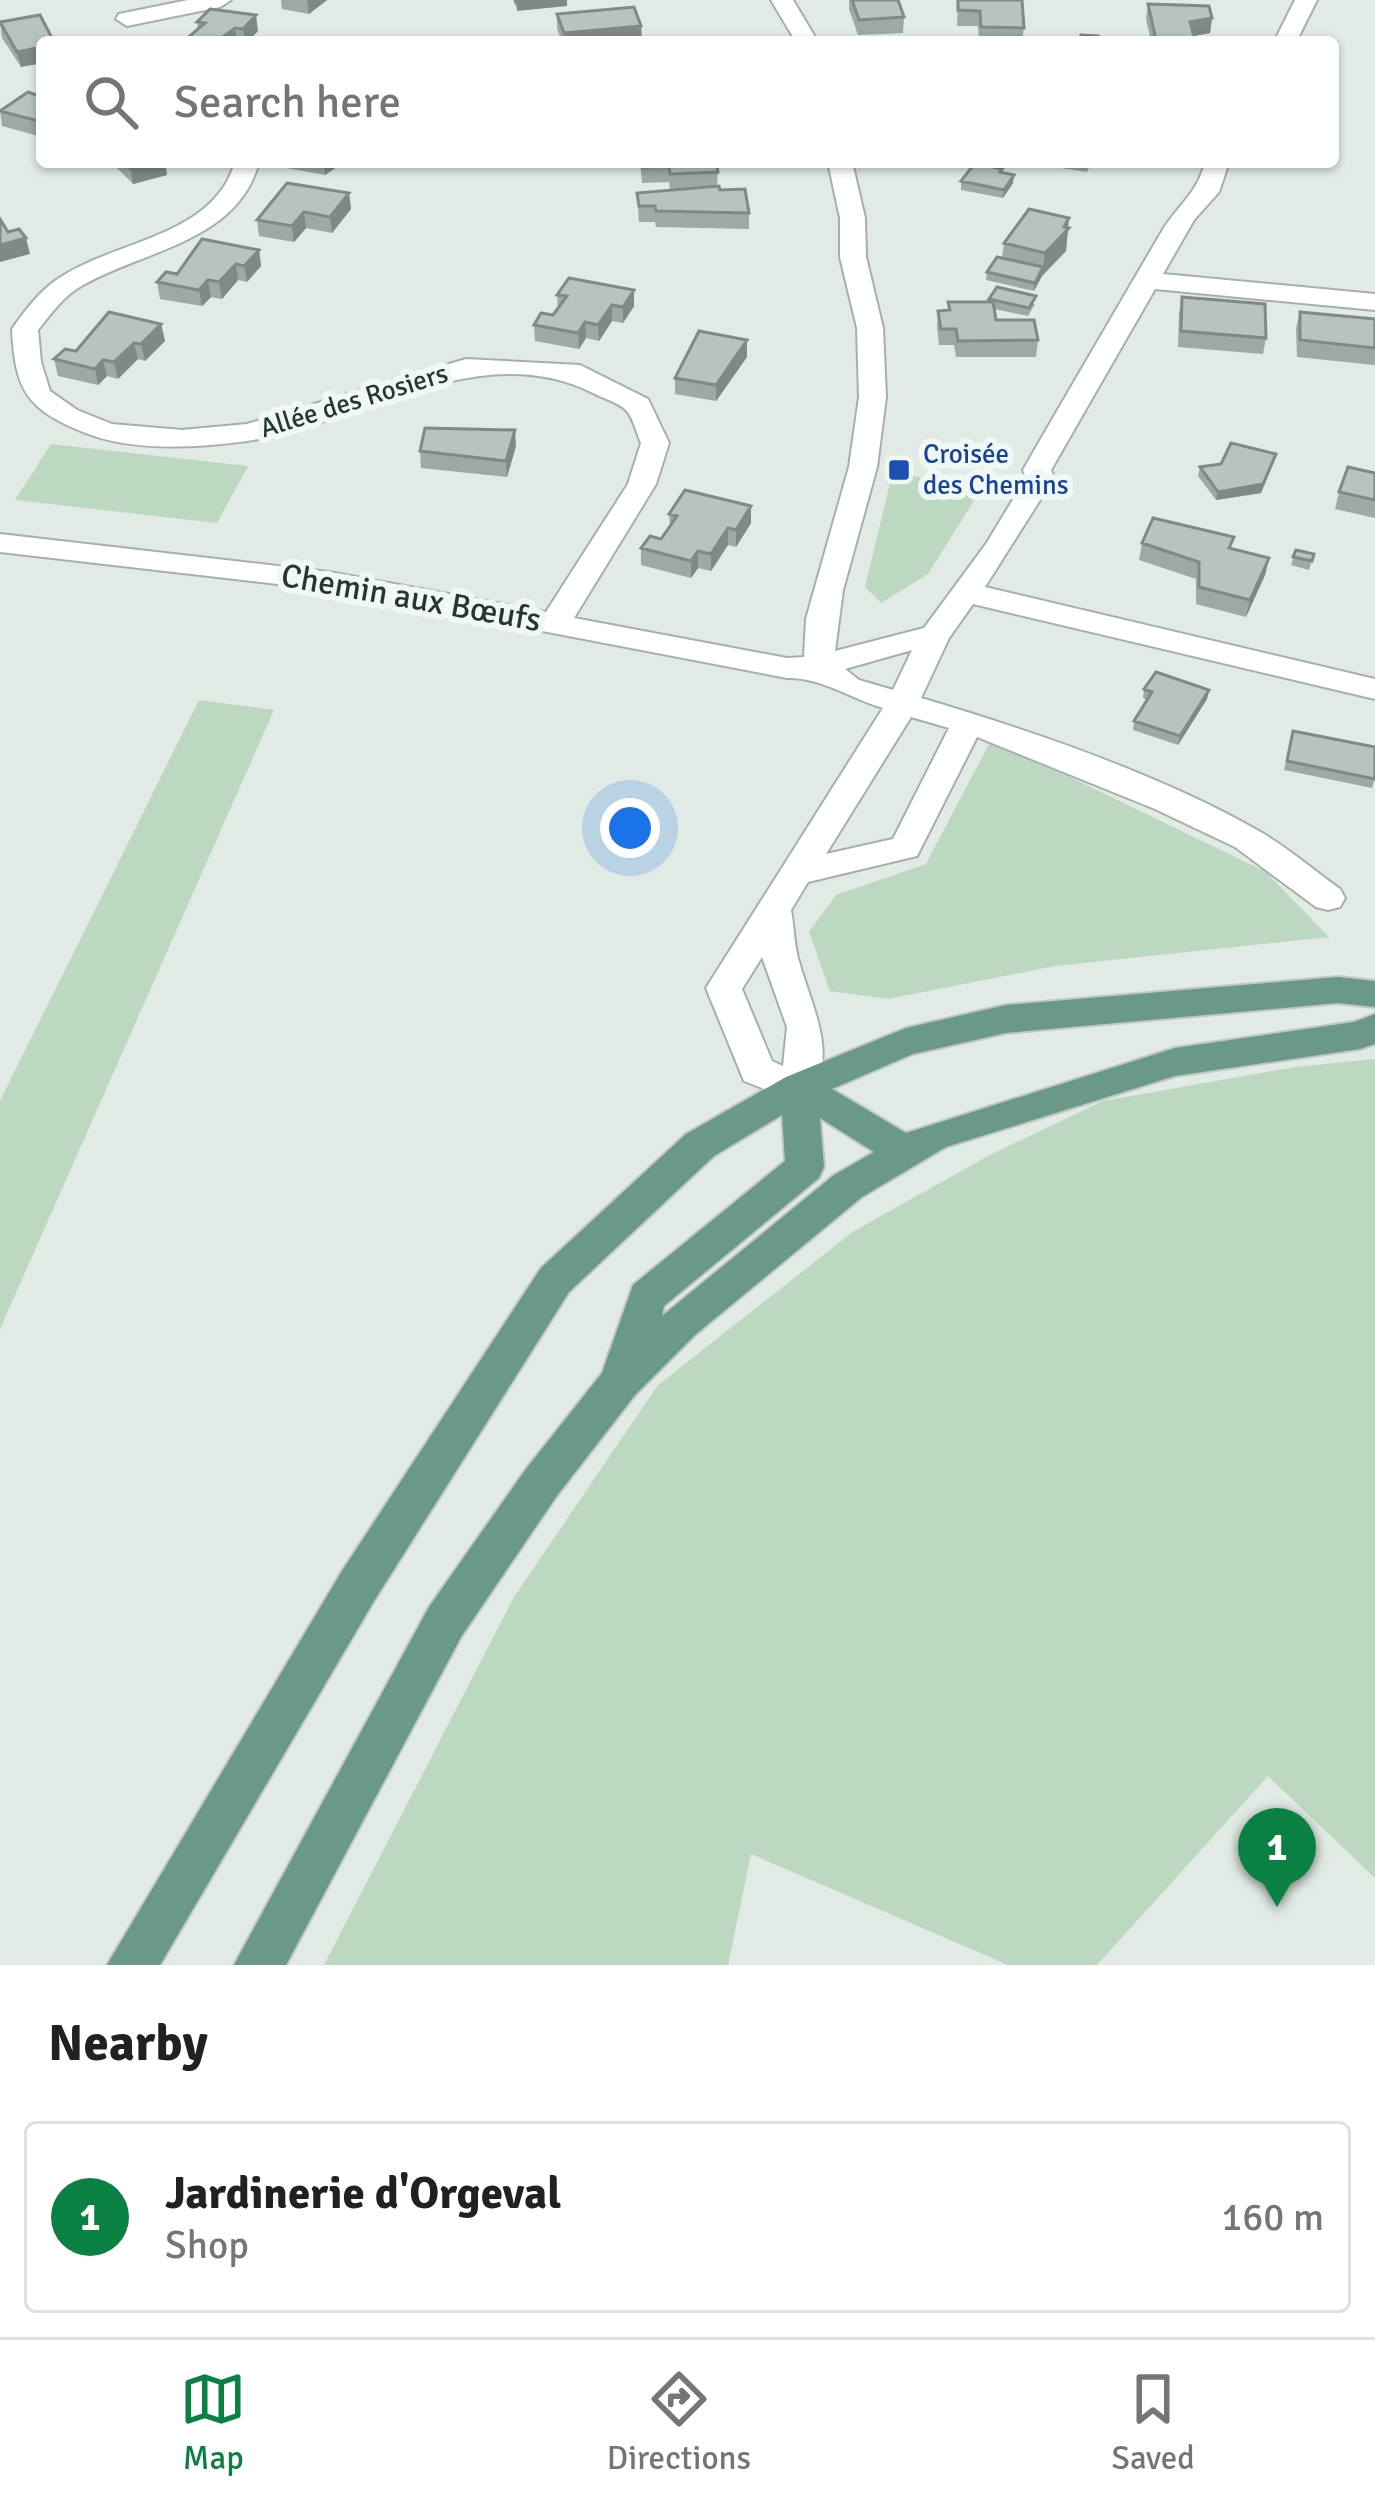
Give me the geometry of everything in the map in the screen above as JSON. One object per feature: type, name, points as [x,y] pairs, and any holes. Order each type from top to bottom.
[{"type":"main road","points":[[132,1965],[358,1586],[555,1280],[700,1145],[799,1087],[906,1042],[1006,1019],[1338,990],[1375,994]]},
{"type":"main road","points":[[260,1965],[445,1622],[541,1483],[620,1382],[681,1323],[848,1186],[933,1136],[1175,1062],[1360,1035],[1375,1028]]},
{"type":"main road","points":[[799,1087],[903,1150]]},
{"type":"main road","points":[[620,1382],[647,1297],[805,1167],[799,1087]]},
{"type":"street","points":[[130,20],[220,0]]},
{"type":"street","points":[[782,0],[803,36]]},
{"type":"street","points":[[1288,36],[1306,0]]},
{"type":"street","name":"Allée des Rosiers","points":[[247,168],[232,200],[188,229],[66,284],[44,305],[25,329],[27,362],[38,395],[67,416],[107,432],[182,438],[249,432],[466,367],[570,371],[638,406],[656,442],[642,484],[555,623]]},
{"type":"street","points":[[820,668],[818,643],[868,444],[872,392],[871,319],[862,274],[854,264],[853,226],[841,168]]},
{"type":"street","points":[[775,911],[780,957],[805,1028],[799,1087],[757,1071],[724,988],[911,688],[934,636],[999,547],[1040,478],[1037,470],[1146,280],[1184,215],[1194,211],[1216,168]]},
{"type":"street","points":[[1146,280],[1375,302]]},
{"type":"street","name":"Chemin aux Bœufs","points":[[0,543],[329,581],[787,668],[820,668],[874,648],[934,636]]},
{"type":"street","points":[[964,592],[1375,689]]},
{"type":"street","points":[[828,603],[840,625],[874,648],[911,688],[968,722],[1078,762],[1247,839],[1328,898]]},
{"type":"street","name":"Chemin aux Bœufs","points":[[820,668],[840,684],[911,688]]},
{"type":"street","points":[[798,872],[904,848],[968,722]]},
{"type":"green space","points":[[51,444],[248,466],[217,523],[15,500]]},
{"type":"green space","points":[[893,471],[980,491],[928,574],[881,603],[865,587]]},
{"type":"green space","points":[[199,700],[274,710],[0,1329],[0,1101]]},
{"type":"green space","points":[[989,744],[1070,777],[1266,872],[1329,937],[1055,966],[888,999],[830,991],[809,932],[836,895],[926,864]]},
{"type":"green space","points":[[1375,1059],[1375,1878],[1268,1776],[1097,1965],[1008,1965],[751,1854],[728,1965],[324,1965],[514,1597],[658,1385],[854,1231],[990,1155],[1103,1101],[1295,1067]]},
{"type":"building","points":[[852,0],[898,0],[904,17],[859,20]]},
{"type":"building","points":[[958,0],[1022,0],[1024,28],[981,27],[980,11],[958,10]]},
{"type":"building","points":[[1148,4],[1209,6],[1212,18],[1190,22],[1194,36],[1155,36]]},
{"type":"building","points":[[634,7],[641,26],[564,33],[557,14]]},
{"type":"building","points":[[210,9],[256,15],[243,29],[235,28],[224,36],[190,36],[205,23],[197,22]]},
{"type":"building","points":[[40,15],[51,36],[36,36],[36,48],[17,52],[0,22]]},
{"type":"building","points":[[28,92],[36,95],[36,120],[0,111]]},
{"type":"building","points":[[669,168],[717,168],[718,172],[670,174]]},
{"type":"building","points":[[971,168],[998,168],[1014,175],[1004,190],[961,181]]},
{"type":"building","points":[[287,183],[349,193],[330,217],[304,212],[292,226],[257,220]]},
{"type":"building","points":[[719,186],[720,190],[745,189],[749,213],[656,211],[655,206],[639,206],[637,193]]},
{"type":"building","points":[[1029,209],[1069,218],[1064,227],[1069,228],[1045,253],[1004,243]]},
{"type":"building","points":[[0,219],[8,232],[19,229],[26,238],[0,245]]},
{"type":"building","points":[[202,239],[259,250],[244,266],[236,264],[219,282],[208,280],[199,290],[157,282],[166,272],[177,274]]},
{"type":"building","points":[[997,257],[1043,267],[1035,283],[987,272]]},
{"type":"building","points":[[569,278],[634,290],[623,307],[612,305],[598,325],[585,322],[578,333],[534,325],[541,313],[553,315],[567,296],[557,295]]},
{"type":"building","points":[[997,287],[1036,296],[1029,308],[989,299]]},
{"type":"building","points":[[1182,297],[1265,304],[1266,338],[1181,331]]},
{"type":"building","points":[[948,302],[993,302],[996,320],[1034,320],[1038,340],[958,341],[956,329],[941,329],[938,311],[950,310]]},
{"type":"building","points":[[109,312],[161,324],[141,344],[134,343],[114,362],[103,360],[95,369],[54,359],[65,349],[76,351]]},
{"type":"building","points":[[1300,312],[1375,319],[1375,348],[1300,340]]},
{"type":"building","points":[[699,331],[747,340],[716,385],[675,378]]},
{"type":"building","points":[[425,428],[515,430],[506,461],[420,451]]},
{"type":"building","points":[[1231,443],[1276,454],[1263,484],[1218,492],[1200,467],[1221,464]]},
{"type":"building","points":[[1348,467],[1375,473],[1375,500],[1339,492]]},
{"type":"building","points":[[685,490],[751,506],[736,530],[728,528],[711,554],[698,551],[691,561],[641,548],[650,536],[661,539],[677,516],[669,514]]},
{"type":"building","points":[[1153,518],[1234,537],[1229,548],[1269,558],[1250,600],[1199,587],[1199,562],[1142,543]]},
{"type":"building","points":[[1296,550],[1314,554],[1312,561],[1293,557]]},
{"type":"building","points":[[1156,672],[1209,690],[1180,736],[1134,721],[1152,692],[1144,689]]},
{"type":"building","points":[[1293,731],[1375,747],[1375,779],[1287,761]]},
{"type":"place","name":"Croisée des Chemins","points":[[899,470]]},
{"type":"place","name":"Jardinerie d'Orgeval","points":[[1277,1907]]}]
